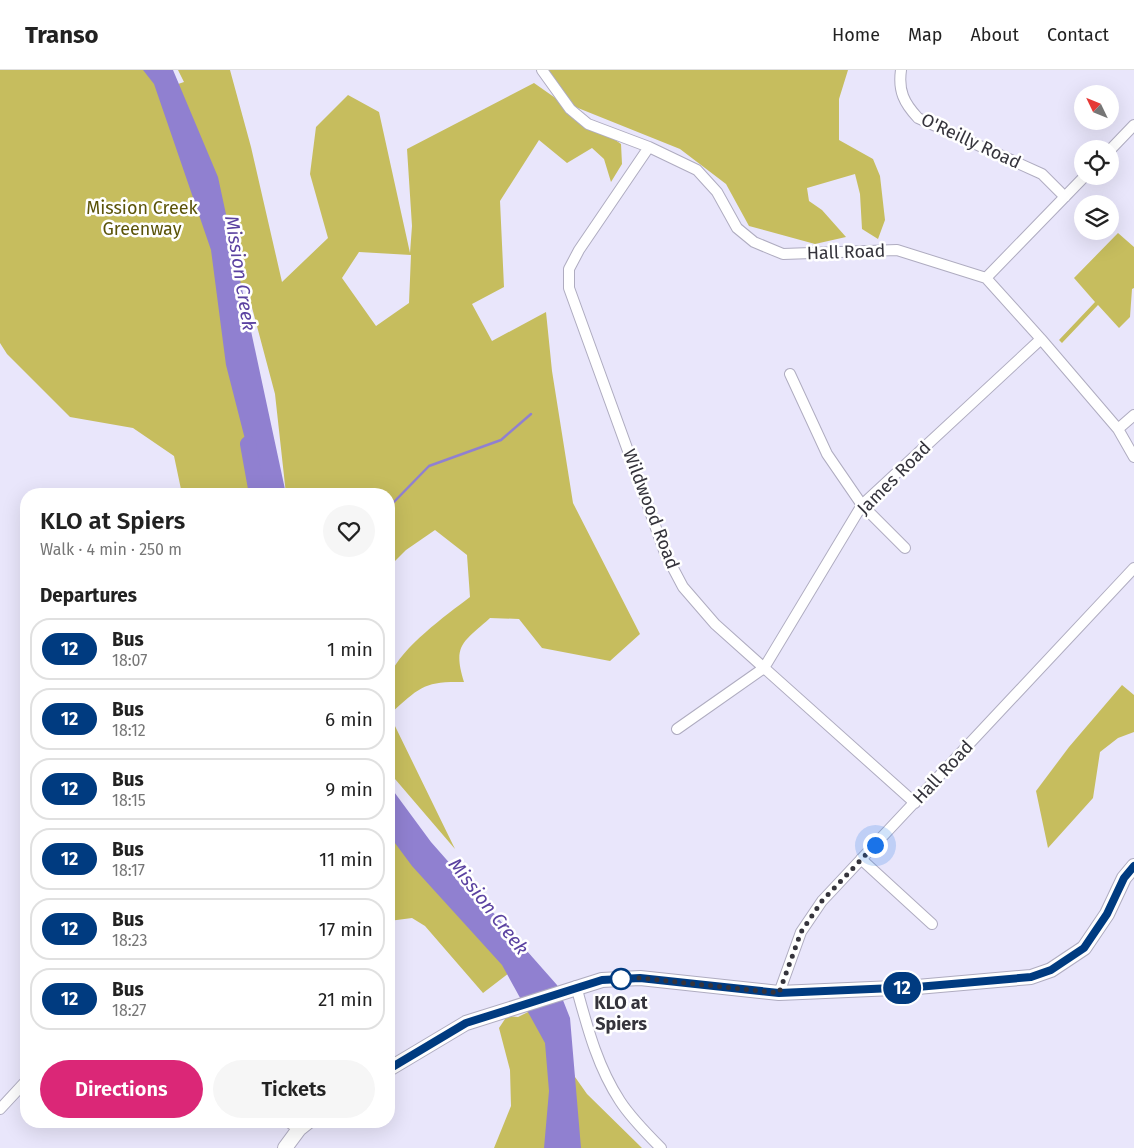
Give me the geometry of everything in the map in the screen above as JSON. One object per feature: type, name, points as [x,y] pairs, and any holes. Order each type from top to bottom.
[{"type":"main road","points":[[395,1065],[466,1023],[576,986],[602,980],[640,978],[779,993],[917,987],[1031,977],[1051,970],[1084,948],[1107,914],[1124,878],[1134,866]]},
{"type":"main road","points":[[285,1148],[297,1128]]},
{"type":"street","name":"Hall Road","points":[[542,70],[570,110],[588,124],[649,147],[697,170],[717,192],[737,228],[754,242],[783,254],[897,250],[986,278]]},
{"type":"street","name":"O'Reilly Road","points":[[900,70],[899,78],[904,104],[918,118],[1042,174],[1065,197]]},
{"type":"street","points":[[1119,141],[1134,125]]},
{"type":"street","name":"Wildwood Road","points":[[649,147],[579,250],[569,269],[569,288],[664,553],[682,587],[715,624],[915,803]]},
{"type":"street","points":[[1076,185],[986,278],[1118,429],[1134,458]]},
{"type":"street","name":"James Road","points":[[764,668],[862,505],[1041,339]]},
{"type":"street","points":[[790,374],[826,454],[862,505],[905,548]]},
{"type":"street","points":[[1118,429],[1134,415]]},
{"type":"street","name":"Hall Road","points":[[779,993],[801,932],[822,901],[1134,568]]},
{"type":"street","points":[[677,729],[764,668]]},
{"type":"street","points":[[862,859],[932,924]]},
{"type":"street","points":[[576,986],[591,1040],[603,1070],[621,1102],[661,1148]]},
{"type":"street","points":[[0,1109],[20,1087]]},
{"type":"green space","name":"Mission Creek Greenway","points":[[0,70],[169,70],[175,85],[184,82],[178,70],[230,70],[251,147],[282,282],[328,238],[310,174],[316,127],[348,95],[379,112],[410,253],[412,226],[407,149],[534,83],[621,144],[622,164],[611,182],[604,159],[592,148],[567,163],[539,140],[500,201],[504,287],[472,304],[492,341],[546,312],[552,371],[573,503],[640,634],[610,661],[542,648],[519,619],[490,618],[467,639],[460,651],[459,659],[464,682],[440,683],[423,687],[395,709],[396,664],[425,633],[470,597],[467,555],[435,530],[406,550],[395,561],[395,488],[285,488],[275,394],[246,285],[238,287],[275,488],[181,488],[174,456],[133,428],[70,417],[7,354],[0,343]],"holes":[[[359,252],[411,255],[409,303],[376,326],[342,278]]]},
{"type":"green space","points":[[548,70],[848,70],[839,99],[839,140],[873,159],[880,176],[885,220],[878,239],[862,229],[860,194],[855,174],[807,188],[809,201],[822,210],[846,237],[815,244],[749,226],[726,184],[680,149],[563,102]]},
{"type":"green space","points":[[1119,234],[1134,247],[1134,288],[1132,289],[1130,317],[1119,328],[1098,305],[1062,343],[1059,340],[1095,302],[1074,278],[1111,240],[1119,240]]},
{"type":"green space","points":[[1122,685],[1134,695],[1134,732],[1118,738],[1100,752],[1093,798],[1048,848],[1036,791],[1069,747]]},
{"type":"green space","points":[[395,726],[455,849],[395,779]]},
{"type":"green space","points":[[395,806],[472,894],[531,956],[483,993],[425,926],[412,918],[395,920]]},
{"type":"green space","points":[[546,1003],[575,1077],[587,1094],[642,1148],[494,1148],[511,1106],[510,1070],[499,1028],[507,1016],[518,1017]]},
{"type":"shaded area","name":"Mission Creek","points":[[143,70],[173,70],[218,177],[285,488],[257,488],[226,365],[211,250],[154,84]]},
{"type":"shaded area","name":"Mission Creek","points":[[395,793],[431,842],[557,985],[570,1018],[581,1148],[544,1148],[549,1091],[545,1043],[502,965],[412,866],[395,843]]},
{"type":"waterway","points":[[395,501],[429,466],[501,440],[531,414]]},
{"type":"waterway","name":"Mission Creek","points":[[248,444],[256,488]]},
{"type":"bus line","name":"12","points":[[395,1065],[466,1023],[576,986],[602,980],[640,978],[779,993],[917,987],[1031,977],[1051,970],[1084,948],[1107,914],[1124,878],[1134,866]]},
{"type":"place","name":"KLO at Spiers","points":[[621,979]]},
{"type":"route","points":[[621,979],[640,978],[779,993],[801,932],[822,901],[875,845]]}]
